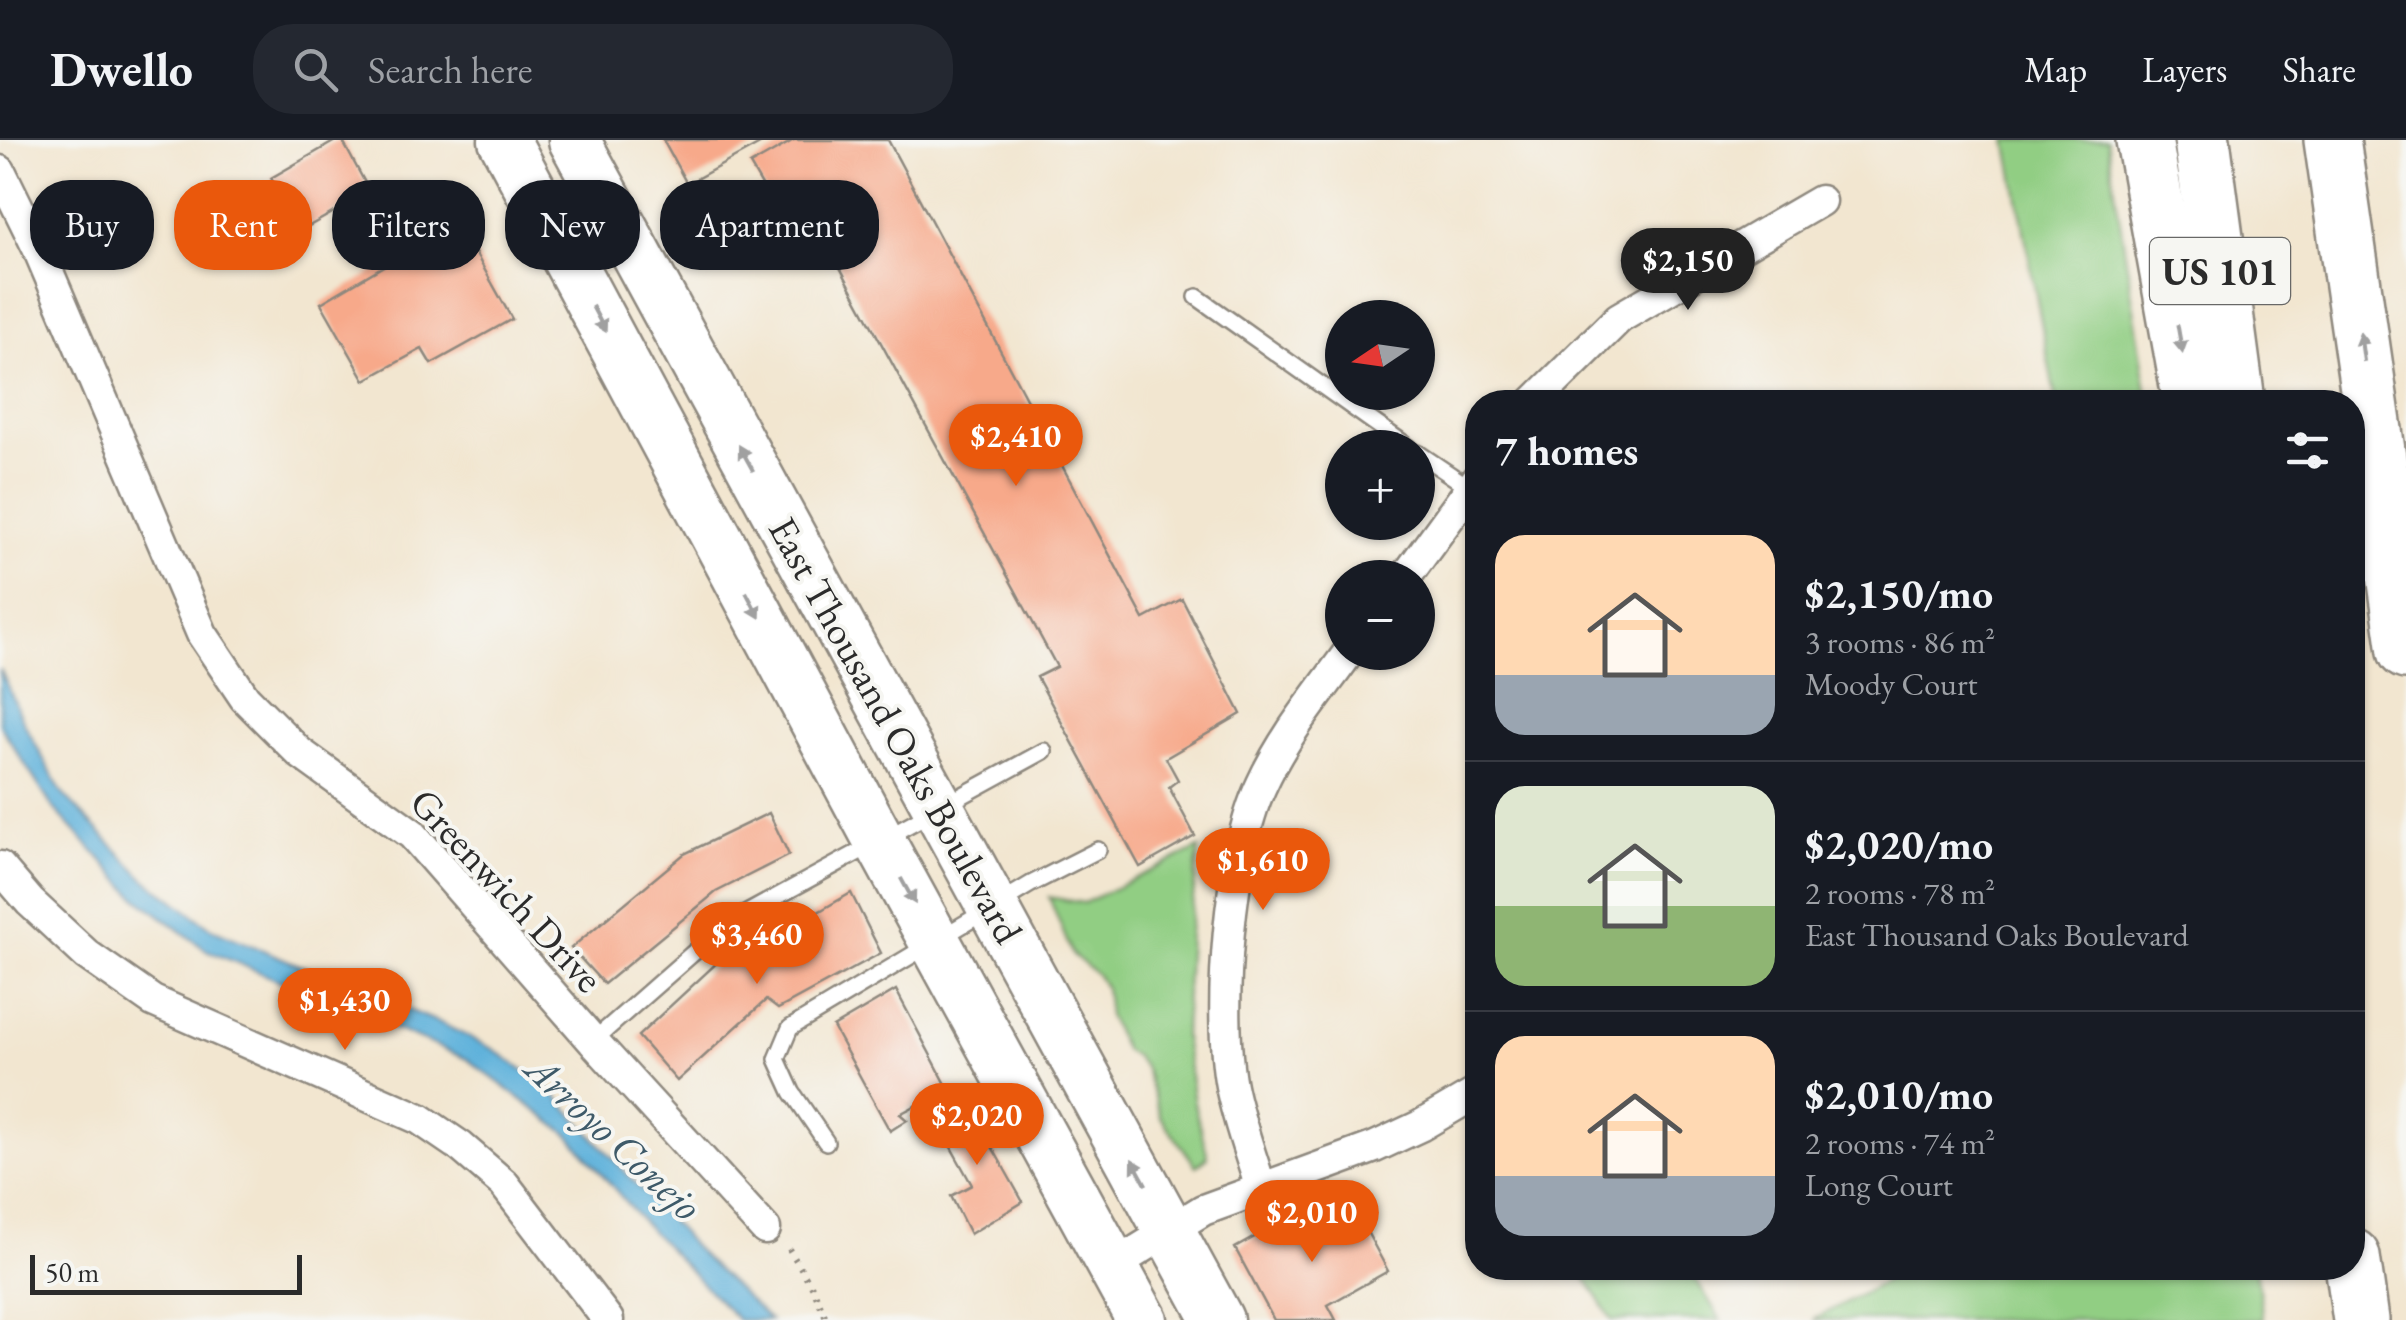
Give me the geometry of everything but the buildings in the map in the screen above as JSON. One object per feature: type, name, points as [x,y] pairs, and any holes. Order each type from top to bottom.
[{"type":"highway","points":[[2144,140],[2190,390]]},
{"type":"highway","name":"US 101","points":[[2202,140],[2236,390]]},
{"type":"highway","name":"US 101","points":[[2332,140],[2406,651]]},
{"type":"highway","points":[[2351,1280],[2359,1320]]},
{"type":"highway","points":[[2355,1280],[2359,1320]]},
{"type":"main road","name":"East Thousand Oaks Boulevard","points":[[504,140],[879,840],[1142,1320]]},
{"type":"main road","name":"East Thousand Oaks Boulevard","points":[[574,140],[1218,1320]]},
{"type":"street","name":"Greenwich Drive","points":[[0,170],[37,246],[202,634],[245,698],[300,754],[412,834],[765,1229]]},
{"type":"street","points":[[1546,390],[1620,318],[1820,201]]},
{"type":"street","points":[[1418,560],[1465,496]]},
{"type":"street","points":[[1261,1189],[1231,1086],[1226,1030],[1228,954],[1242,843],[1268,772],[1294,726],[1336,670]]},
{"type":"street","points":[[0,866],[30,902],[87,955],[153,1000],[420,1120],[461,1147],[504,1184],[608,1320]]},
{"type":"street","points":[[1114,1265],[1203,1210],[1375,1147],[1465,1100]]},
{"type":"lane","points":[[1197,297],[1385,430]]},
{"type":"lane","points":[[1435,462],[1465,479]]},
{"type":"lane","points":[[593,1041],[725,925],[1044,751]]},
{"type":"lane","points":[[826,1142],[792,1092],[777,1059],[790,1028],[1098,850]]},
{"type":"path","points":[[765,1229],[790,1250],[827,1320]]},
{"type":"green space","points":[[2007,140],[2107,140],[2147,390],[2054,390]]},
{"type":"green space","points":[[1199,848],[1189,933],[1184,1037],[1195,1108],[1208,1157],[1196,1166],[1161,1118],[1145,1069],[1125,1051],[1108,1016],[1105,988],[1097,975],[1072,954],[1049,897],[1084,903]]},
{"type":"green space","points":[[1587,1280],[1696,1280],[1721,1320],[1612,1320]]},
{"type":"green space","points":[[1888,1280],[2258,1280],[2263,1320],[1813,1320]]},
{"type":"water","points":[[0,669],[62,793],[144,878],[212,929],[440,1023],[495,1050],[548,1087],[702,1256],[770,1320],[738,1320],[646,1226],[569,1135],[467,1059],[206,950],[136,897],[51,805],[3,730]]},
{"type":"water label","name":"Arroyo Conejo","points":[[614,1137]]}]
